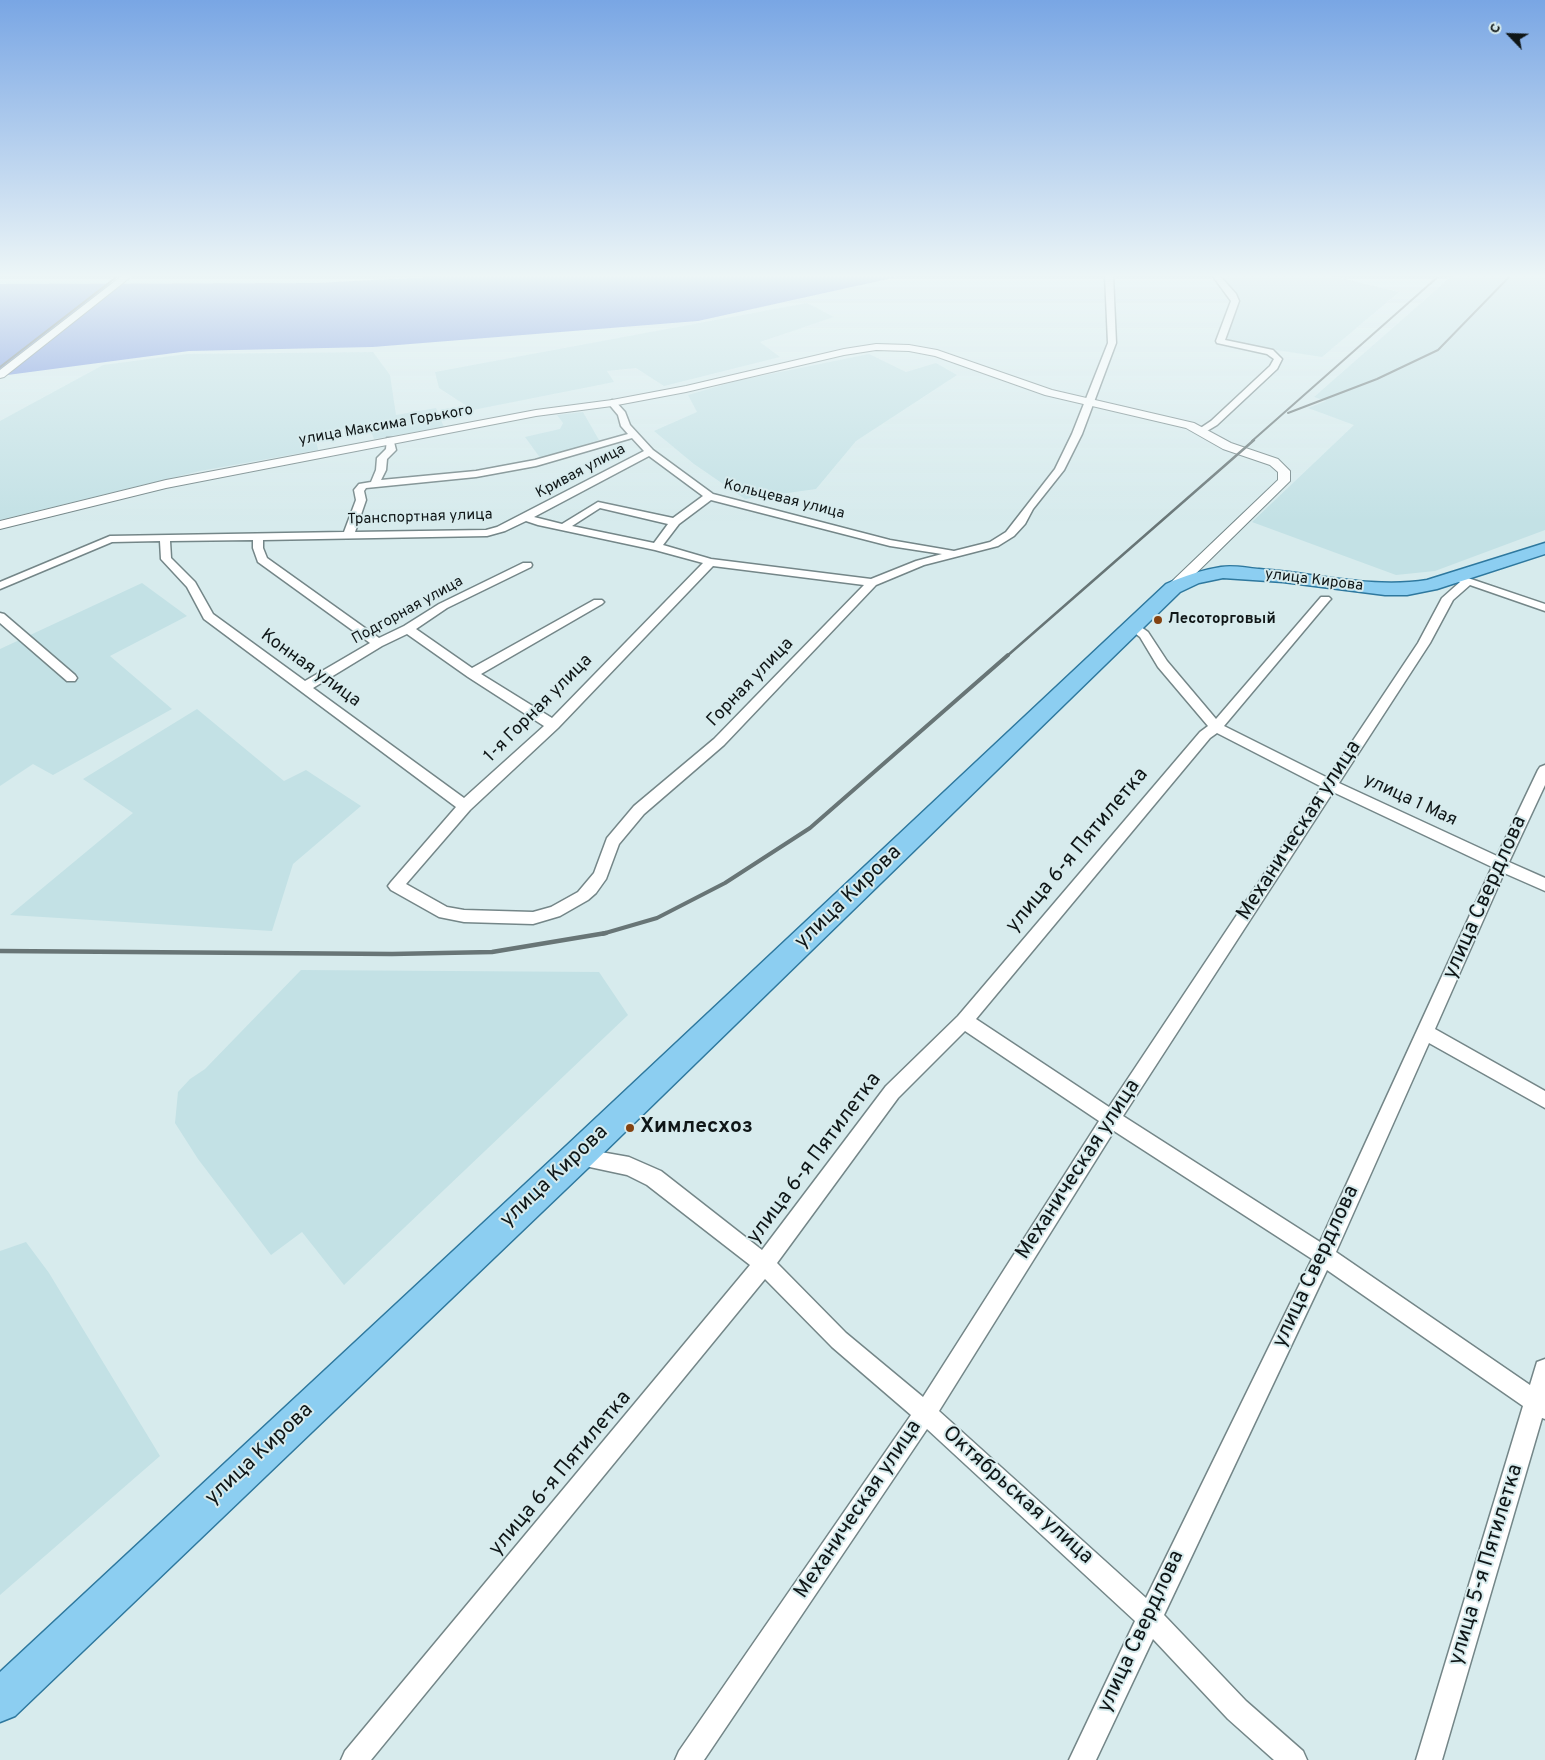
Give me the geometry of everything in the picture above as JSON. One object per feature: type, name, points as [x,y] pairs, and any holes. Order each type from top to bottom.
[{"type":"main road","name":"Механическая улица","points":[[1462,579],[1545,548]]},
{"type":"main road","name":"улица Кирова","points":[[0,1702],[577,1157],[1173,588],[1193,579],[1223,572],[1282,576],[1385,589],[1407,589],[1462,579]]},
{"type":"street","points":[[0,375],[23,357]]},
{"type":"street","name":"улица Максима Горького","points":[[0,525],[166,484],[536,413],[612,403],[686,389],[822,357]]},
{"type":"street","name":"улица Максима Горького","points":[[949,357],[1049,393],[1176,421],[1202,431],[1227,446],[1274,462],[1284,471],[1284,481]]},
{"type":"street","name":"Горная улица","points":[[396,886],[444,913],[464,916],[532,918],[555,912],[583,896],[591,889],[601,875],[612,842],[639,810],[719,742],[872,583],[920,563],[994,544],[1010,534],[1021,522],[1028,508],[1059,470],[1078,434],[1107,357]]},
{"type":"street","points":[[1202,431],[1214,423],[1274,367],[1278,359],[1276,357]]},
{"type":"street","name":"Кольцевая улица","points":[[612,403],[622,414],[626,426],[650,452],[709,496],[890,543],[955,553]]},
{"type":"street","points":[[348,536],[361,500],[359,490],[363,486],[476,474],[536,463],[634,435]]},
{"type":"street","points":[[375,484],[381,470],[382,458],[391,450],[390,440]]},
{"type":"street","name":"Кривая улица","points":[[526,518],[650,452]]},
{"type":"street","name":"улица Кирова","points":[[1173,588],[1284,481]]},
{"type":"street","points":[[657,547],[676,522],[709,496]]},
{"type":"street","points":[[564,527],[598,505],[676,522]]},
{"type":"street","points":[[526,518],[657,547],[710,562],[872,583]]},
{"type":"street","name":"Транспортная улица","points":[[0,586],[110,539],[486,533],[501,529],[526,518]]},
{"type":"street","points":[[258,537],[258,548],[262,560],[378,643]]},
{"type":"street","name":"Конная улица","points":[[165,538],[166,559],[183,574],[199,593],[208,616],[465,806]]},
{"type":"street","name":"1-я Горная улица","points":[[396,886],[465,806],[553,725],[710,562]]},
{"type":"street","name":"Подгорная улица","points":[[305,687],[378,643],[408,629],[443,606],[527,565]]},
{"type":"street","points":[[1462,579],[1545,608]]},
{"type":"street","name":"Механическая улица","points":[[688,1760],[925,1413],[1111,1119],[1424,643],[1448,598],[1462,579]]},
{"type":"street","name":"улица 6-я Пятилетка","points":[[354,1760],[764,1264],[892,1092],[964,1021],[1205,735],[1216,727],[1325,599]]},
{"type":"street","points":[[472,674],[598,602]]},
{"type":"street","points":[[0,617],[71,678]]},
{"type":"street","name":"улица 1 Мая","points":[[1133,627],[1144,635],[1162,664],[1216,727],[1331,785],[1545,885]]},
{"type":"street","points":[[408,629],[472,674],[553,725]]},
{"type":"street","name":"улица Свердлова","points":[[1082,1760],[1149,1616],[1324,1256],[1500,864],[1545,770]]},
{"type":"street","points":[[964,1021],[1111,1119],[1324,1256],[1540,1405]]},
{"type":"street","points":[[1425,1032],[1545,1100]]},
{"type":"street","name":"Октябрьская улица","points":[[577,1157],[630,1166],[654,1178],[764,1264],[839,1340],[925,1413],[1149,1616],[1237,1710],[1294,1760]]},
{"type":"street","name":"улица 5-я Пятилетка","points":[[1429,1760],[1540,1405],[1545,1370]]},
{"type":"shaded area","points":[[163,357],[377,357],[390,375],[396,415],[436,408],[444,427],[374,439],[368,424],[315,434],[318,450],[200,471],[0,520],[0,421],[103,365]]},
{"type":"shaded area","points":[[515,357],[779,357],[664,386],[636,368],[607,371],[614,382],[473,410],[439,388],[435,372]]},
{"type":"shaded area","points":[[854,357],[875,357],[906,372],[936,363],[957,375],[856,441],[816,489],[745,499],[694,464],[654,431],[697,412],[688,395],[736,381]]},
{"type":"shaded area","points":[[1359,357],[1545,357],[1545,530],[1435,571],[1396,575],[1252,522],[1354,425],[1308,408],[1326,401],[1314,397]]},
{"type":"shaded area","points":[[583,412],[599,440],[541,459],[525,437],[560,429],[563,423],[557,415]]},
{"type":"shaded area","points":[[142,583],[187,616],[110,656],[172,709],[53,775],[33,764],[0,786],[0,649]]},
{"type":"shaded area","points":[[197,709],[284,781],[306,770],[361,806],[293,864],[272,931],[10,915],[133,813],[83,779]]},
{"type":"shaded area","points":[[301,970],[599,972],[628,1015],[344,1285],[302,1232],[271,1255],[198,1159],[175,1123],[178,1092],[190,1079],[205,1069]]},
{"type":"shaded area","points":[[26,1242],[49,1273],[160,1456],[0,1595],[0,1251]]},
{"type":"water","points":[[0,357],[143,357],[0,376]]},
{"type":"railway","points":[[0,367],[13,357]]},
{"type":"railway","points":[[1252,441],[1347,357]]},
{"type":"railway","points":[[1288,413],[1377,379],[1423,357]]},
{"type":"railway","points":[[1007,656],[1254,440]]},
{"type":"railway","points":[[605,933],[657,918],[725,883],[810,828],[1008,655]]},
{"type":"railway","points":[[0,951],[392,954],[492,952],[605,933]]},
{"type":"place","name":"Лесоторговый","points":[[1158,620]]},
{"type":"place","name":"Химлесхоз","points":[[630,1128]]}]
